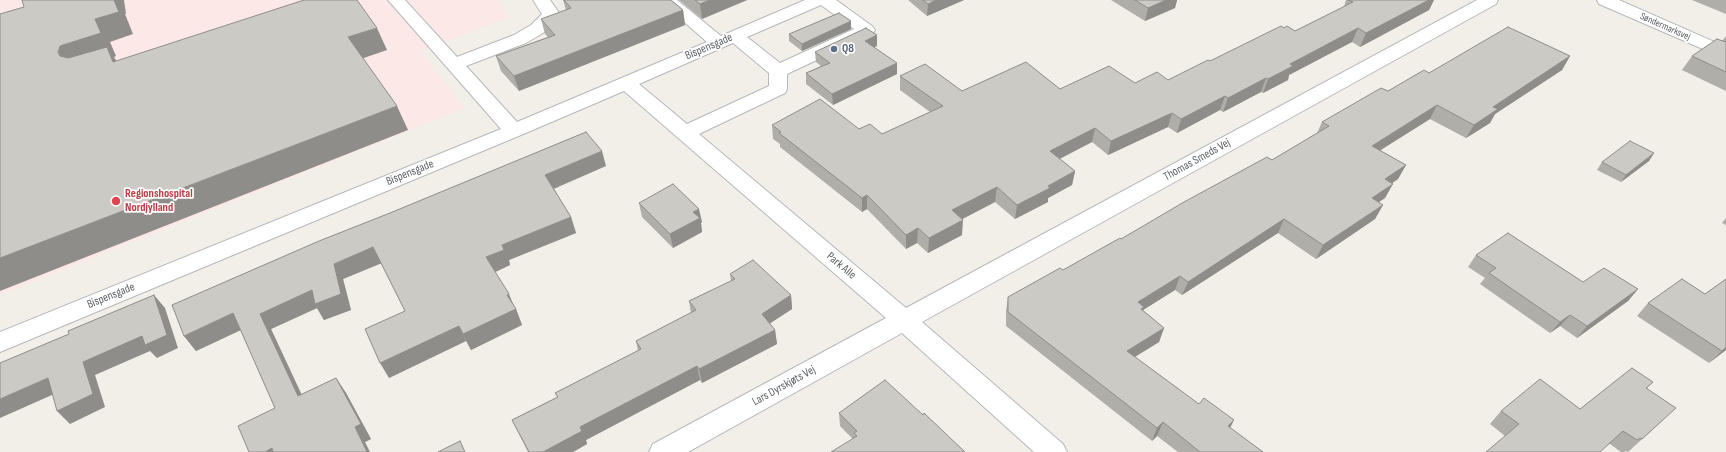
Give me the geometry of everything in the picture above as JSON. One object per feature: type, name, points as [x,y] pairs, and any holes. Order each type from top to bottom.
[{"type":"street","points":[[396,0],[514,131]]},
{"type":"street","points":[[454,64],[520,39],[537,30],[548,19],[550,14],[541,0]]},
{"type":"street","points":[[667,0],[727,40],[778,71]]},
{"type":"street","name":"Bispensgade","points":[[0,342],[514,131],[819,0]]},
{"type":"street","points":[[778,71],[866,30],[825,0]]},
{"type":"street","name":"Thomas Smeds Vej","points":[[904,320],[1490,0]]},
{"type":"street","name":"Søndermarksvej","points":[[1605,0],[1726,54]]},
{"type":"street","points":[[685,133],[778,89],[778,71]]},
{"type":"street","name":"Park Alle","points":[[626,83],[904,320],[1053,452]]},
{"type":"street","name":"Lars Dyrskjøts Vej","points":[[663,452],[904,320]]},
{"type":"shaded area","name":"Regionshospital Nordjylland","points":[[0,0],[498,0],[510,17],[420,51],[465,108],[0,295]]},
{"type":"building","name":"Regionshospital Nordjylland","points":[[22,0],[114,0],[119,12],[95,19],[101,33],[60,46],[58,52],[60,56],[68,58],[107,47],[113,62],[304,0],[357,0],[377,28],[348,37],[397,106],[0,258],[0,14],[24,7]]},
{"type":"building","points":[[564,0],[671,0],[683,10],[514,76],[496,56],[555,35],[541,19],[571,8]]},
{"type":"building","points":[[695,0],[710,0],[700,4]]},
{"type":"building","points":[[923,0],[936,0],[928,4]]},
{"type":"building","points":[[1135,0],[1166,0],[1148,8]]},
{"type":"building","points":[[1348,0],[1429,0],[1366,33],[1358,28],[1290,64],[1293,66],[1268,79],[1266,78],[1228,98],[1225,96],[1181,119],[1172,113],[1111,141],[1095,128],[1050,151],[1075,171],[1048,186],[1050,188],[1017,205],[997,187],[952,210],[963,220],[929,238],[918,228],[906,235],[867,195],[862,198],[779,133],[781,132],[772,125],[820,99],[859,129],[870,124],[882,134],[943,106],[900,76],[925,64],[962,91],[1026,62],[1060,89],[1109,66],[1135,83],[1157,72],[1168,80],[1281,26],[1284,28],[1287,26],[1295,31],[1353,2]]},
{"type":"building","points":[[839,13],[851,21],[802,44],[789,34]]},
{"type":"building","points":[[1508,27],[1570,56],[1493,107],[1498,109],[1474,125],[1437,105],[1372,146],[1406,165],[1385,179],[1393,184],[1372,198],[1383,205],[1323,245],[1284,219],[1188,282],[1180,276],[1138,302],[1144,307],[1141,309],[1164,328],[1127,351],[1199,404],[1204,398],[1234,420],[1228,426],[1263,452],[1200,452],[1163,422],[1157,428],[1008,312],[1008,297],[1060,268],[1063,270],[1120,238],[1121,239],[1184,202],[1267,157],[1272,160],[1329,126],[1322,122],[1381,88],[1388,91],[1424,70],[1429,73]]},
{"type":"building","points":[[866,28],[877,35],[865,41],[897,63],[832,94],[806,73],[830,63],[815,52]]},
{"type":"building","points":[[1717,39],[1726,42],[1726,72],[1692,56]]},
{"type":"building","points":[[586,132],[602,151],[545,175],[571,217],[502,245],[504,250],[486,257],[509,294],[507,295],[516,309],[463,334],[459,326],[380,363],[365,329],[405,311],[373,247],[334,264],[341,294],[315,304],[312,290],[260,314],[298,396],[336,378],[361,424],[355,427],[367,452],[273,452],[272,448],[265,452],[249,452],[238,426],[275,408],[233,313],[184,336],[172,305],[319,241]]},
{"type":"building","points":[[1630,141],[1654,153],[1626,175],[1602,162]]},
{"type":"building","points":[[673,184],[699,209],[693,212],[700,218],[670,234],[639,203]]},
{"type":"building","points":[[1508,233],[1583,282],[1604,268],[1638,289],[1587,326],[1570,315],[1560,322],[1489,273],[1496,268],[1476,255]]},
{"type":"building","points":[[753,260],[791,295],[762,314],[775,330],[699,369],[697,366],[580,427],[582,431],[543,452],[529,452],[512,420],[558,397],[555,393],[641,349],[636,341],[696,310],[689,301],[735,279],[730,274]]},
{"type":"building","points":[[1682,279],[1705,294],[1726,279],[1726,347],[1722,351],[1648,303]]},
{"type":"building","points":[[154,295],[167,335],[145,345],[142,336],[83,362],[93,394],[57,411],[48,378],[0,399],[0,363],[69,334],[68,331]]},
{"type":"building","points":[[1632,368],[1653,382],[1646,388],[1676,408],[1642,439],[1640,438],[1637,440],[1623,431],[1600,452],[1486,452],[1519,424],[1501,411],[1540,379],[1580,409]]},
{"type":"building","points":[[885,380],[923,415],[924,413],[965,452],[831,452],[857,436],[854,433],[857,431],[839,413]]},
{"type":"building","points":[[460,441],[465,452],[438,452]]},
{"type":"place","name":"Q8","points":[[834,49]]},
{"type":"place","name":"Regionshospital Nordjylland","points":[[116,201]]}]
